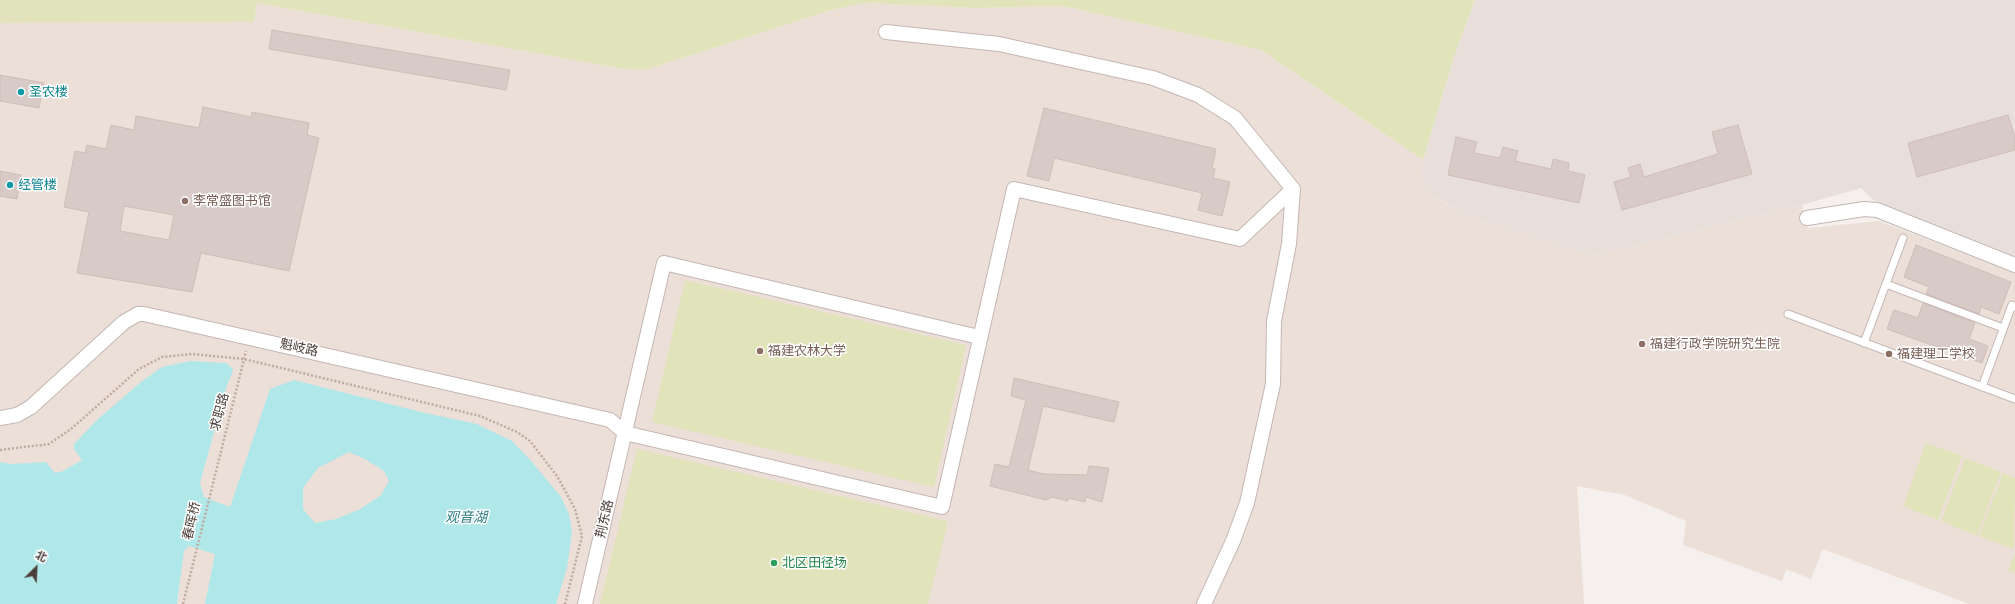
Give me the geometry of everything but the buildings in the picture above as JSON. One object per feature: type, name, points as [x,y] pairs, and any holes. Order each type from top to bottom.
[{"type":"street","points":[[886,32],[999,44],[1153,78],[1191,93],[1235,118],[1293,189],[1289,244],[1274,321],[1271,391],[1247,503],[1233,541],[1204,604]]},
{"type":"street","points":[[625,433],[942,507],[979,337],[1014,189],[1240,239],[1293,189]]},
{"type":"street","points":[[1807,218],[1864,209],[1877,210],[2015,265]]},
{"type":"street","name":"荆东路","points":[[586,604],[664,264],[979,337]]},
{"type":"street","name":"魁岐路","points":[[0,418],[17,415],[31,407],[124,322],[138,314],[249,337],[610,420],[625,433]]},
{"type":"lane","points":[[1864,343],[1903,238]]},
{"type":"lane","points":[[1886,284],[2003,328]]},
{"type":"lane","points":[[1982,387],[2012,305],[2015,307]]},
{"type":"lane","points":[[1788,314],[2015,399]]},
{"type":"path","name":"求职路","points":[[209,493],[249,337]]},
{"type":"path","points":[[0,450],[49,444],[71,429],[139,369],[162,357],[192,354],[244,358],[480,416],[512,430],[530,441],[557,476],[575,508],[582,536],[565,604]]},
{"type":"path","name":"春晖桥","points":[[182,604],[209,493]]},
{"type":"shaded area","points":[[1475,0],[2015,0],[2015,258],[1873,200],[1861,188],[1802,205],[1601,254],[1578,252],[1464,215],[1431,193],[1425,185],[1420,170],[1454,57]]},
{"type":"shaded area","name":"福建农林大学","points":[[257,3],[618,68],[645,70],[832,10],[865,3],[977,8],[1062,6],[1261,50],[1423,160],[1420,170],[1425,185],[1439,199],[1464,215],[1578,252],[1601,254],[1802,205],[1808,228],[1879,221],[2015,273],[2015,604],[1969,604],[1823,549],[1811,579],[1786,569],[1782,581],[1683,545],[1686,521],[1625,495],[1577,486],[1584,604],[0,604],[0,23],[254,22]]},
{"type":"green space","points":[[0,0],[1475,0],[1454,57],[1423,160],[1261,50],[1062,6],[977,8],[865,3],[832,10],[645,70],[618,68],[257,3],[254,22],[0,23]]},
{"type":"green space","points":[[685,280],[966,345],[934,487],[652,422]]},
{"type":"green space","points":[[1926,443],[1962,456],[1938,520],[1903,506]]},
{"type":"green space","name":"北区田径场","points":[[637,449],[948,521],[928,604],[600,604]]},
{"type":"green space","points":[[1965,458],[2001,472],[1977,536],[1941,521]]},
{"type":"green space","points":[[2003,473],[2015,478],[2014,549],[1979,536]]},
{"type":"green space","points":[[2015,554],[2015,573],[2008,571]]},
{"type":"water","name":"观音湖","points":[[190,361],[226,363],[232,368],[233,371],[227,385],[200,483],[204,497],[230,507],[270,389],[294,380],[425,413],[477,424],[512,441],[532,462],[561,497],[569,514],[572,532],[567,568],[556,604],[205,604],[215,554],[189,546],[184,551],[177,604],[0,604],[0,462],[11,464],[46,462],[55,473],[63,471],[82,460],[74,449],[74,444],[98,419],[141,382],[162,367]],"holes":[[[349,452],[365,459],[384,471],[389,481],[381,495],[360,509],[336,519],[315,523],[303,509],[303,488],[318,468]]]},
{"type":"place","name":"圣农楼","points":[[21,92]]},
{"type":"place","name":"经管楼","points":[[10,185]]},
{"type":"place","name":"李常盛图书馆","points":[[185,201]]},
{"type":"place","name":"福建行政学院研究生院","points":[[1642,344]]},
{"type":"place","name":"福建农林大学","points":[[760,351]]},
{"type":"place","name":"福建理工学校","points":[[1889,354]]},
{"type":"place","name":"北区田径场","points":[[774,563]]}]
